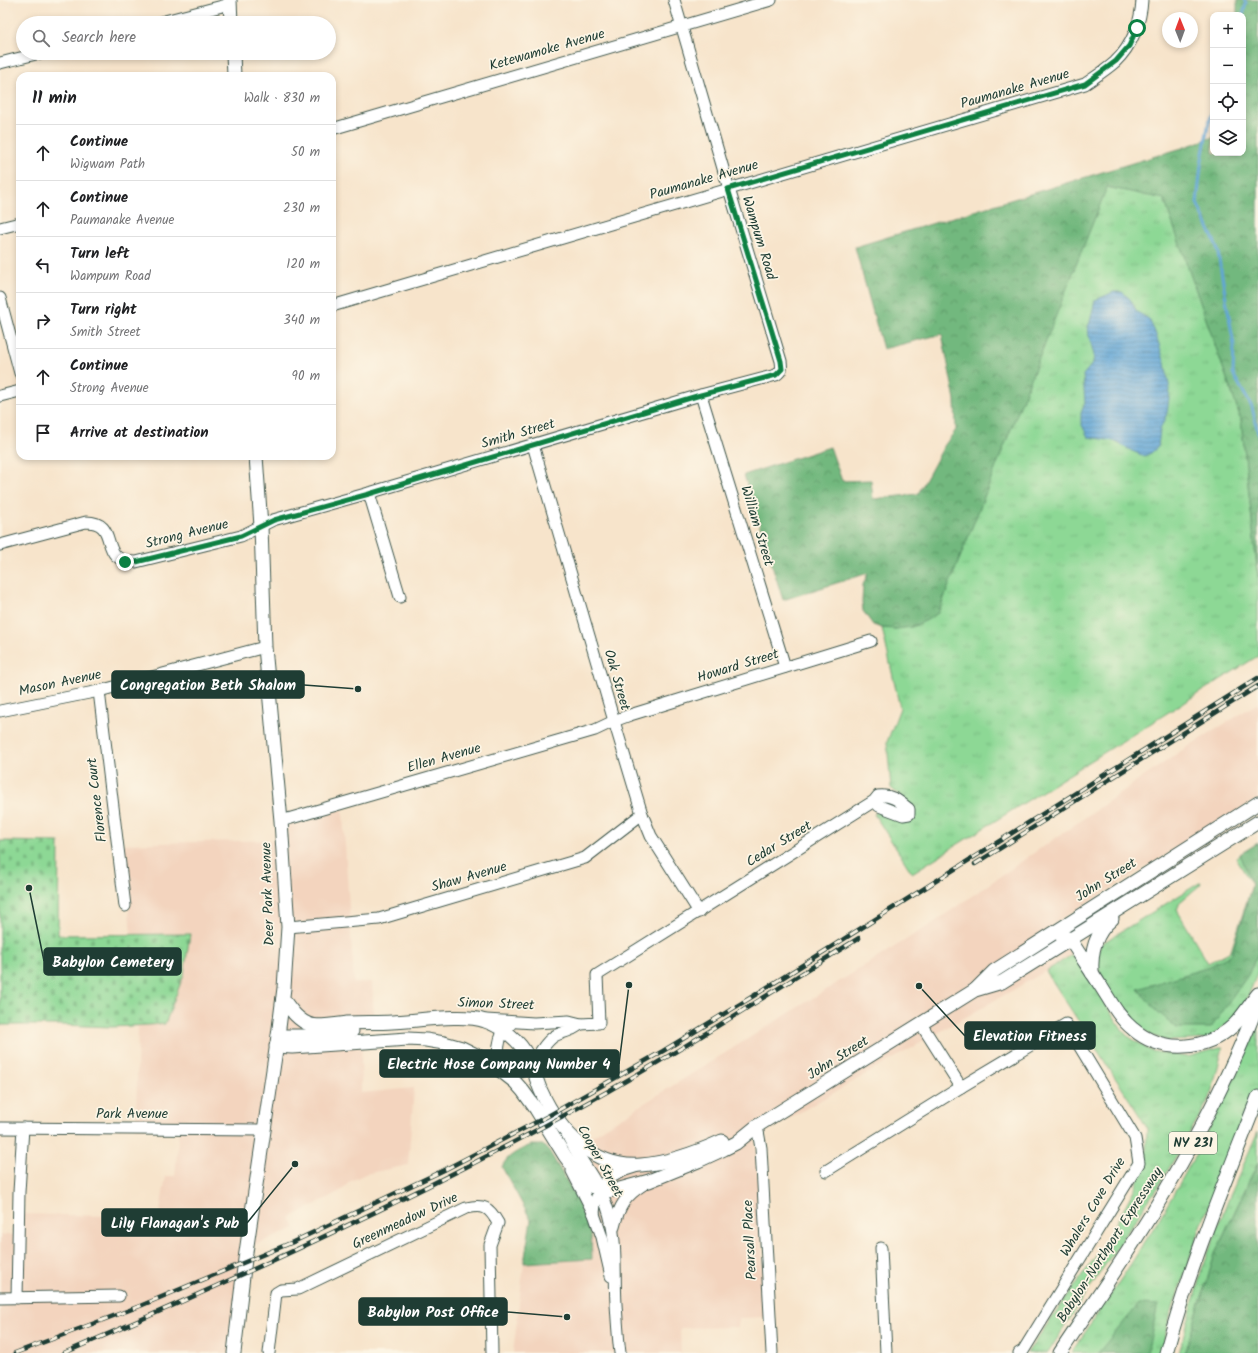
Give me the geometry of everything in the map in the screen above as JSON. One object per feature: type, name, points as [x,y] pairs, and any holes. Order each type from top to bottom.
[{"type":"main road","points":[[230,2],[231,16]]},
{"type":"main road","points":[[233,60],[234,72]]},
{"type":"main road","name":"Deer Park Avenue","points":[[234,1353],[245,1259],[283,999],[288,927],[281,821],[265,647],[261,526],[256,460]]},
{"type":"main road","name":"John Street","points":[[600,1189],[605,1191],[616,1190],[649,1181],[698,1161],[736,1143],[757,1126],[975,990],[994,971],[1258,803]]},
{"type":"main road","name":"John Street","points":[[975,990],[1002,982],[1258,822]]},
{"type":"main road","points":[[1092,973],[1092,953],[1095,942],[1100,933],[1109,922],[1138,897]]},
{"type":"main road","points":[[1048,936],[1065,937],[1070,940],[1114,1008],[1126,1023],[1146,1038],[1169,1045],[1184,1047],[1200,1044],[1221,1034],[1238,1020],[1258,994]]},
{"type":"main road","name":"Simon Street","points":[[283,999],[296,1016],[312,1026],[363,1022],[390,1023],[455,1018],[484,1020]]},
{"type":"main road","name":"Babylon-Northport Expressway","points":[[1060,1353],[1148,1220],[1189,1150],[1223,1085],[1258,1003]]},
{"type":"main road","name":"Cooper Street","points":[[484,1020],[509,1026],[528,1058],[544,1096],[565,1130]]},
{"type":"main road","name":"Simon Street","points":[[277,1041],[363,1030],[390,1023]]},
{"type":"main road","points":[[277,1041],[292,1047],[408,1039],[426,1040],[462,1048],[478,1056],[515,1082],[536,1109],[565,1156],[590,1186],[600,1189]]},
{"type":"main road","name":"NY 231","points":[[1166,1353],[1197,1254],[1258,1097]]},
{"type":"main road","name":"John Street","points":[[565,1130],[586,1150],[600,1158],[624,1164],[641,1165],[667,1160],[693,1152],[757,1126]]},
{"type":"street","name":"Wampum Road","points":[[674,0],[728,189],[779,354],[782,369]]},
{"type":"street","name":"Ketewamoke Avenue","points":[[336,128],[771,0]]},
{"type":"street","name":"Paumanake Avenue","points":[[336,305],[1085,84],[1116,61],[1129,46],[1137,28],[1142,0]]},
{"type":"street","points":[[181,16],[230,2]]},
{"type":"street","points":[[0,63],[16,59]]},
{"type":"street","points":[[0,228],[16,224]]},
{"type":"street","points":[[0,298],[16,358]]},
{"type":"street","name":"Smith Street","points":[[261,526],[274,520],[369,494],[701,395],[776,375],[782,369]]},
{"type":"street","points":[[0,396],[16,392]]},
{"type":"street","name":"William Street","points":[[701,395],[784,667]]},
{"type":"street","name":"Oak Street","points":[[534,445],[642,814],[651,836],[699,912]]},
{"type":"street","points":[[369,494],[400,597]]},
{"type":"street","name":"Strong Avenue","points":[[0,545],[86,522],[94,522],[102,526],[107,535],[109,546],[116,556],[125,562],[136,562],[241,536],[261,526]]},
{"type":"street","name":"Howard Street","points":[[614,721],[871,641]]},
{"type":"street","name":"Mason Avenue","points":[[0,711],[99,691],[265,647]]},
{"type":"street","name":"Florence Court","points":[[99,691],[125,906]]},
{"type":"street","name":"Ellen Avenue","points":[[281,821],[595,730],[614,721]]},
{"type":"street","name":"Cedar Street","points":[[699,912],[874,801]]},
{"type":"street","name":"Shaw Avenue","points":[[288,927],[379,919],[585,858],[642,814]]},
{"type":"street","name":"Simon Street","points":[[509,1026],[568,1021],[581,1024],[599,1023],[597,975],[699,912]]},
{"type":"street","points":[[509,1026],[499,1045],[498,1054],[501,1071],[521,1072],[532,1066],[548,1041],[554,1035],[570,1030],[581,1024]]},
{"type":"street","points":[[921,1024],[961,1087]]},
{"type":"street","name":"Whalers Cove Drive","points":[[826,1171],[1066,1024],[1135,1138],[1139,1163],[1023,1351],[1019,1353]]},
{"type":"street","name":"Pearsall Place","points":[[757,1126],[761,1148],[772,1353]]},
{"type":"street","name":"Park Avenue","points":[[0,1128],[264,1130]]},
{"type":"street","points":[[17,1298],[19,1199],[23,1128]]},
{"type":"street","name":"Cooper Street","points":[[565,1130],[571,1144],[600,1189],[607,1205],[613,1230],[620,1353]]},
{"type":"street","name":"Cooper Street","points":[[565,1156],[594,1214],[605,1249],[616,1303]]},
{"type":"street","name":"John Street","points":[[600,1189],[606,1181],[614,1175],[641,1165]]},
{"type":"street","name":"John Street","points":[[613,1230],[623,1202],[632,1192],[649,1181]]},
{"type":"street","points":[[594,1214],[600,1189]]},
{"type":"street","name":"Greenmeadow Drive","points":[[269,1353],[276,1293],[281,1290],[298,1289],[466,1208],[476,1206],[487,1208],[493,1214],[498,1223],[490,1246],[492,1353]]},
{"type":"street","points":[[880,1248],[886,1353]]},
{"type":"street","points":[[0,1298],[119,1296]]},
{"type":"shaded area","points":[[1258,703],[1258,799],[1052,924],[1072,955],[755,1138],[766,1317],[738,1318],[738,1327],[680,1328],[681,1353],[513,1353],[524,1263],[592,1258],[589,1138],[933,923],[1181,751]]},
{"type":"shaded area","points":[[342,800],[354,983],[372,982],[374,1018],[362,1019],[361,1093],[414,1088],[408,1165],[365,1174],[349,1182],[342,1190],[290,1218],[296,1228],[252,1246],[237,1353],[0,1353],[0,1235],[18,1235],[16,1214],[159,1217],[166,1176],[175,1176],[179,1128],[136,1128],[138,1025],[165,1024],[189,934],[131,934],[123,844],[281,840],[280,821]]},
{"type":"green space","points":[[1237,0],[1258,0],[1258,577],[1241,419],[1164,199],[1107,187],[938,613],[912,627],[896,629],[882,628],[873,625],[863,611],[862,602],[863,585],[868,573],[783,600],[744,475],[830,447],[842,481],[871,480],[873,499],[918,494],[944,446],[956,430],[955,400],[942,334],[883,349],[855,247],[1182,148],[1210,138],[1210,156],[1246,156],[1246,12],[1237,12]]},
{"type":"green space","points":[[1106,187],[1164,198],[1241,419],[1258,577],[1258,656],[912,873],[874,814],[902,797],[891,788],[887,742],[900,708],[882,628],[896,629],[938,613]]},
{"type":"green space","points":[[0,841],[59,842],[58,935],[190,934],[184,974],[165,1024],[112,1027],[0,1025]]},
{"type":"green space","points":[[1258,843],[1258,953],[1248,975],[1211,1028],[1177,1028],[1157,1011],[1138,989],[1206,968],[1232,954],[1252,885],[1240,854]]},
{"type":"green space","points":[[1258,844],[1258,972],[1239,1015],[1208,1039],[1168,1041],[1150,1035],[1134,1023],[1114,999],[1101,976],[1096,958],[1101,944],[1201,882],[1200,885],[1180,902],[1177,910],[1208,963],[1231,951],[1252,885],[1236,858]]},
{"type":"green space","points":[[1075,954],[1126,1035],[1151,1051],[1187,1057],[1223,1047],[1210,1098],[1161,1182],[1048,1353],[1027,1353],[1104,1245],[1136,1186],[1146,1152],[1147,1128],[1046,971]]},
{"type":"green space","points":[[1258,1027],[1258,1087],[1202,1223],[1170,1317],[1161,1353],[1071,1353],[1127,1270],[1173,1196],[1211,1124]]},
{"type":"green space","points":[[1258,1131],[1258,1162],[1215,1254],[1185,1353],[1179,1353],[1202,1269],[1227,1203]]},
{"type":"green space","points":[[531,1145],[543,1145],[551,1154],[575,1195],[591,1234],[592,1259],[524,1263],[531,1220],[502,1167],[510,1156]]},
{"type":"green space","points":[[1258,1162],[1258,1353],[1185,1353],[1215,1254]]},
{"type":"green space","points":[[1139,1304],[1158,1305],[1147,1353],[1098,1353]]},
{"type":"water","points":[[1114,292],[1122,292],[1130,299],[1137,312],[1149,319],[1165,363],[1170,390],[1167,413],[1160,430],[1158,447],[1151,453],[1144,456],[1114,441],[1088,437],[1081,423],[1081,413],[1085,403],[1083,375],[1093,363],[1094,355],[1088,327],[1095,300]]},
{"type":"waterway","points":[[1244,0],[1246,3],[1244,12]]},
{"type":"waterway","points":[[1210,120],[1201,165],[1197,203],[1217,247],[1234,345],[1233,374],[1252,407],[1258,433]]},
{"type":"railway","points":[[15,1353],[140,1306],[293,1242],[444,1170],[548,1116],[663,1051],[755,995],[1258,678]]},
{"type":"railway","points":[[975,864],[1258,686]]},
{"type":"railway","points":[[64,1353],[328,1235],[393,1204],[521,1138],[620,1085],[859,938]]},
{"type":"place","name":"Congregation Beth Shalom","points":[[358,689]]},
{"type":"place","name":"Babylon Cemetery","points":[[29,888]]},
{"type":"place","name":"Electric Hose Company Number 4","points":[[629,985]]},
{"type":"place","name":"Elevation Fitness","points":[[919,986]]},
{"type":"place","name":"Lily Flanagan's Pub","points":[[295,1164]]},
{"type":"place","name":"Babylon Post Office","points":[[567,1317]]},
{"type":"route","points":[[125,562],[136,562],[241,536],[274,520],[369,494],[697,396],[776,375],[782,369],[781,361],[728,189],[1085,84],[1116,61],[1129,46],[1137,28]]}]
